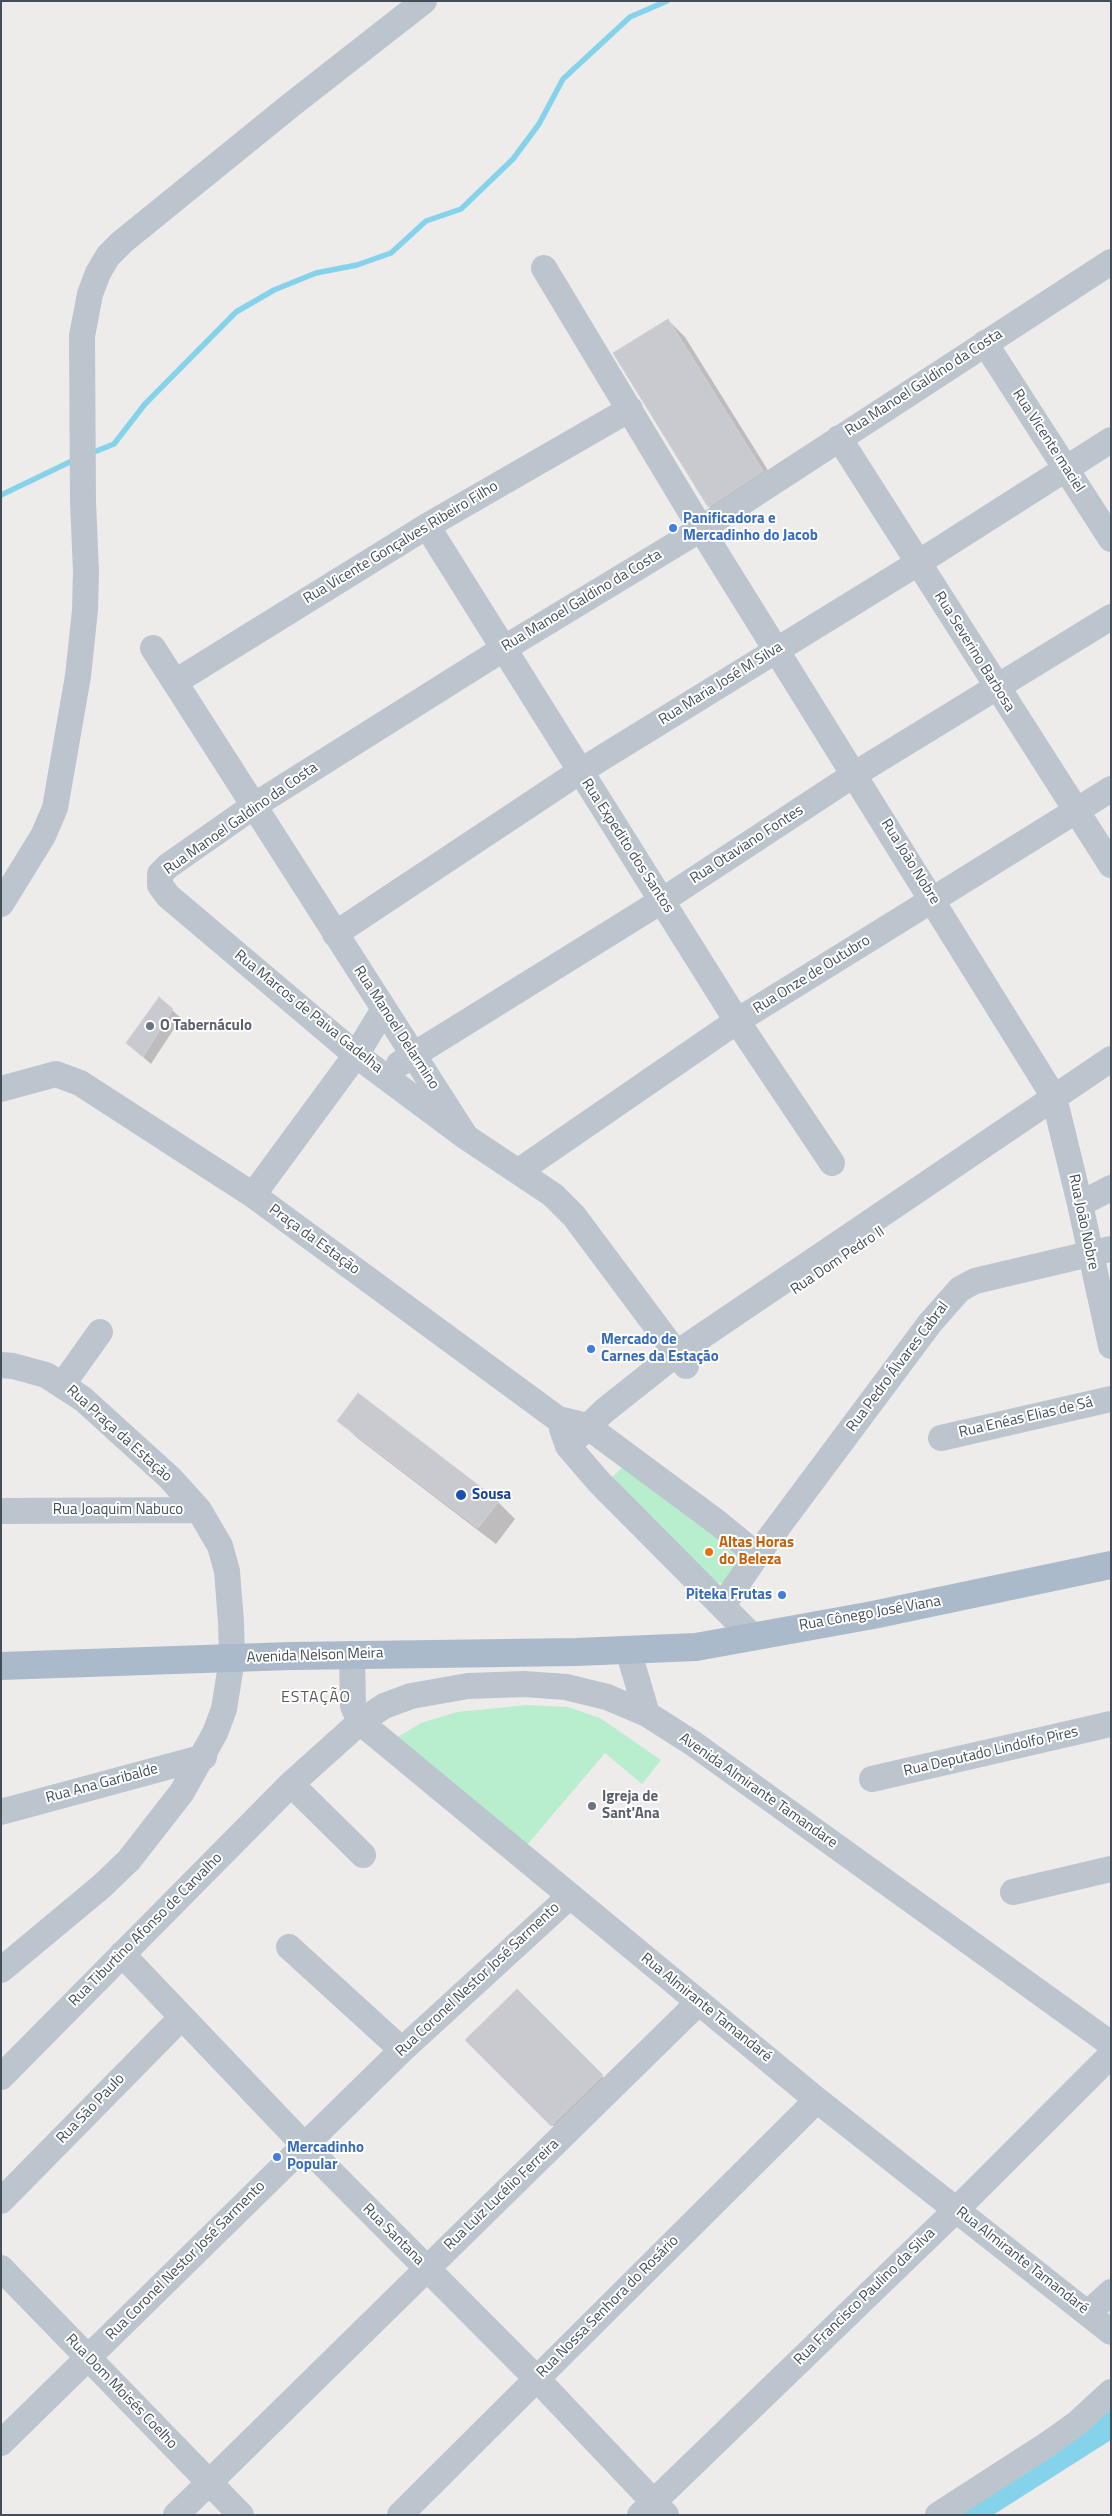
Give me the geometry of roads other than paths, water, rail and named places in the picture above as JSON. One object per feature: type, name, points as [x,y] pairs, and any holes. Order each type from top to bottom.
[{"type":"main road","name":"Rua Cônego José Viana","points":[[628,1650],[696,1647],[873,1615],[1111,1565]]},
{"type":"main road","name":"Avenida Nelson Meira","points":[[1,1666],[352,1654],[628,1650]]},
{"type":"street","points":[[1,904],[43,836],[55,808],[78,676],[85,610],[86,572],[83,502],[82,336],[90,294],[98,273],[108,256],[122,242],[291,105],[424,1]]},
{"type":"street","name":"Rua Manoel Galdino da Costa","points":[[159,879],[168,866],[256,805],[503,649],[701,529],[1111,262]]},
{"type":"street","name":"Rua João Nobre","points":[[544,268],[701,529],[934,900],[1057,1106],[1080,1204],[1100,1252],[1111,1346]]},
{"type":"street","name":"Rua Vicente maciel","points":[[986,343],[1111,539]]},
{"type":"street","name":"Rua Vicente Gonçalves Ribeiro Filho","points":[[175,682],[427,526],[630,410]]},
{"type":"street","name":"Rua Severino Barbosa","points":[[838,438],[1111,865]]},
{"type":"street","name":"Rua Maria José M Silva","points":[[335,934],[579,772],[918,563],[1111,440]]},
{"type":"street","name":"Rua Expedito dos Santos","points":[[427,526],[579,772],[664,900],[737,1021],[832,1163]]},
{"type":"street","name":"Rua Otaviano Fontes","points":[[384,1074],[664,900],[855,774],[1111,617]]},
{"type":"street","name":"Rua Manoel Delarmino","points":[[153,648],[256,805],[335,934],[466,1137],[553,1195],[574,1216],[681,1359]]},
{"type":"street","name":"Rua Onze de Outubro","points":[[519,1171],[737,1021],[1111,790]]},
{"type":"street","name":"Rua Marcos de Paiva Gadelha","points":[[159,879],[160,885],[168,896],[356,1055],[384,1074],[466,1137]]},
{"type":"street","points":[[253,1195],[356,1055],[384,1009]]},
{"type":"street","name":"Rua Dom Pedro II","points":[[573,1452],[593,1431],[681,1359],[804,1284],[895,1214],[1057,1106],[1111,1059]]},
{"type":"street","name":"Praça da Estação","points":[[1,1089],[48,1075],[62,1074],[80,1083],[253,1195],[558,1419],[593,1431]]},
{"type":"street","name":"Rua Dom Pedro II","points":[[1057,1106],[1111,1081]]},
{"type":"street","points":[[1080,1204],[1111,1188]]},
{"type":"street","name":"Rua Pedro Álvares Cabral","points":[[723,1605],[757,1555],[930,1323],[960,1289],[976,1281],[1100,1252]]},
{"type":"street","points":[[63,1384],[100,1332]]},
{"type":"street","name":"Rua Praça da Estação","points":[[1,1365],[30,1369],[63,1384],[113,1425],[170,1478],[200,1510]]},
{"type":"street","name":"Rua Enéas Elias de Sá","points":[[941,1438],[1111,1399]]},
{"type":"street","points":[[558,1419],[573,1452],[752,1636]]},
{"type":"street","points":[[593,1431],[718,1523],[757,1555]]},
{"type":"street","name":"Rua Joaquim Nabuco","points":[[1,1511],[200,1510],[220,1546],[227,1571],[232,1622],[232,1659],[224,1709],[204,1757],[182,1792],[129,1860],[102,1886],[1,1970]]},
{"type":"street","points":[[628,1650],[648,1714]]},
{"type":"street","points":[[352,1654],[353,1706],[355,1715],[360,1722]]},
{"type":"street","name":"Avenida Almirante Tamandare","points":[[360,1722],[384,1706],[411,1696],[468,1686],[524,1684],[566,1687],[599,1695],[648,1714],[724,1765],[1111,2044]]},
{"type":"street","name":"Rua Tiburtino Afonso de Carvalho","points":[[1,2077],[291,1784],[360,1722]]},
{"type":"street","name":"Rua Almirante Tamandaré","points":[[360,1722],[817,2100],[1111,2332]]},
{"type":"street","name":"Rua Deputado Lindolfo Pires","points":[[872,1779],[1111,1724]]},
{"type":"street","name":"Rua Ana Garibalde","points":[[1,1812],[204,1757]]},
{"type":"street","points":[[291,1784],[363,1854]]},
{"type":"street","points":[[1013,1892],[1111,1868]]},
{"type":"street","name":"Rua Coronel Nestor José Sarmento","points":[[1,2442],[402,2050],[570,1896]]},
{"type":"street","points":[[289,1947],[402,2050]]},
{"type":"street","name":"Rua Santana","points":[[122,1954],[304,2145],[537,2379],[653,2510]]},
{"type":"street","name":"Rua Luiz Lucélio Ferreira","points":[[176,2515],[699,2002]]},
{"type":"street","name":"Rua São Paulo","points":[[1,2201],[181,2018]]},
{"type":"street","name":"Rua Francisco Paulino da Silva","points":[[653,2510],[1111,2055]]},
{"type":"street","name":"Rua Nossa Senhora do Rosário","points":[[400,2515],[817,2100]]},
{"type":"street","name":"Rua Dom Moisés Coelho","points":[[1,2268],[241,2515]]},
{"type":"street","points":[[1088,2312],[1111,2292]]},
{"type":"street","points":[[938,2515],[1048,2444],[1076,2424],[1111,2392]]},
{"type":"water","points":[[1111,2410],[1111,2440],[993,2515],[945,2515]]},
{"type":"waterway","points":[[89,454],[114,444],[145,404],[236,312],[274,290],[316,273],[357,265],[391,253],[426,221],[461,209],[513,159],[539,124],[563,79],[630,17],[667,1]]},
{"type":"waterway","points":[[1,495],[76,459]]},
{"type":"place","name":"Panificadora e Mercadinho do Jacob","points":[[673,528]]},
{"type":"place","name":"O Tabernáculo","points":[[150,1026]]},
{"type":"place","name":"Mercado de Carnes da Estação","points":[[591,1349]]},
{"type":"place","name":"Sousa","points":[[461,1495]]},
{"type":"place","name":"Altas Horas do Beleza","points":[[709,1552]]},
{"type":"place","name":"Piteka Frutas","points":[[782,1595]]},
{"type":"place","name":"Igreja de Sant'Ana","points":[[592,1806]]},
{"type":"place","name":"Mercadinho Popular","points":[[277,2157]]},
{"type":"district","name":"ESTAÇÃO","points":[[316,1698]]}]
